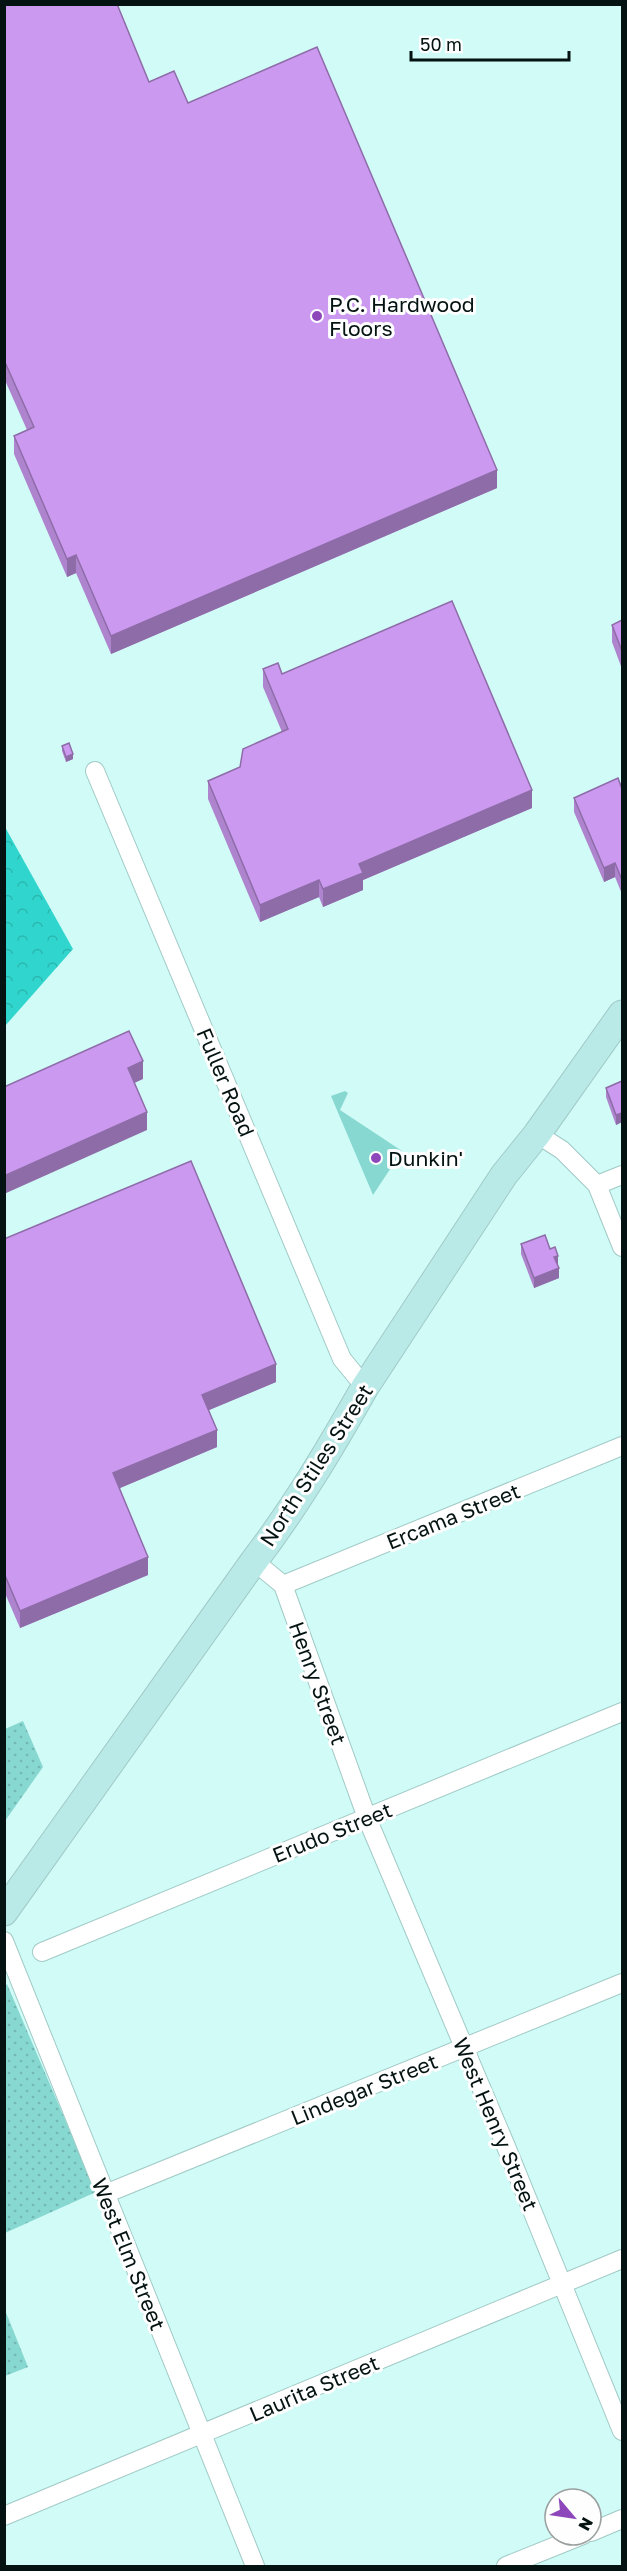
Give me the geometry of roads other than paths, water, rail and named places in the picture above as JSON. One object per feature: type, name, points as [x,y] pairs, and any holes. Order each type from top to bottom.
[{"type":"main road","name":"North Stiles Street","points":[[4,1912],[279,1528],[348,1419],[365,1387],[504,1175],[537,1134],[622,1014]]},
{"type":"street","name":"Fuller Road","points":[[95,771],[342,1359],[365,1387]]},
{"type":"street","points":[[537,1134],[562,1150],[597,1185],[622,1247]]},
{"type":"street","points":[[597,1185],[622,1175]]},
{"type":"street","name":"Ercama Street","points":[[283,1585],[622,1446]]},
{"type":"street","points":[[254,1561],[283,1585]]},
{"type":"street","name":"Henry Street","points":[[283,1585],[367,1818]]},
{"type":"street","name":"Erudo Street","points":[[42,1952],[622,1712]]},
{"type":"street","name":"West Henry Street","points":[[367,1818],[622,2431]]},
{"type":"street","name":"West Elm Street","points":[[4,1941],[255,2566]]},
{"type":"street","name":"Lindegar Street","points":[[105,2194],[622,1983]]},
{"type":"street","name":"Laurita Street","points":[[4,2516],[622,2259]]},
{"type":"street","points":[[603,2527],[622,2519]]},
{"type":"street","points":[[506,2566],[553,2547]]},
{"type":"place","name":"P.C. Hardwood Floors","points":[[317,316]]},
{"type":"place","name":"Dunkin'","points":[[376,1158]]}]
